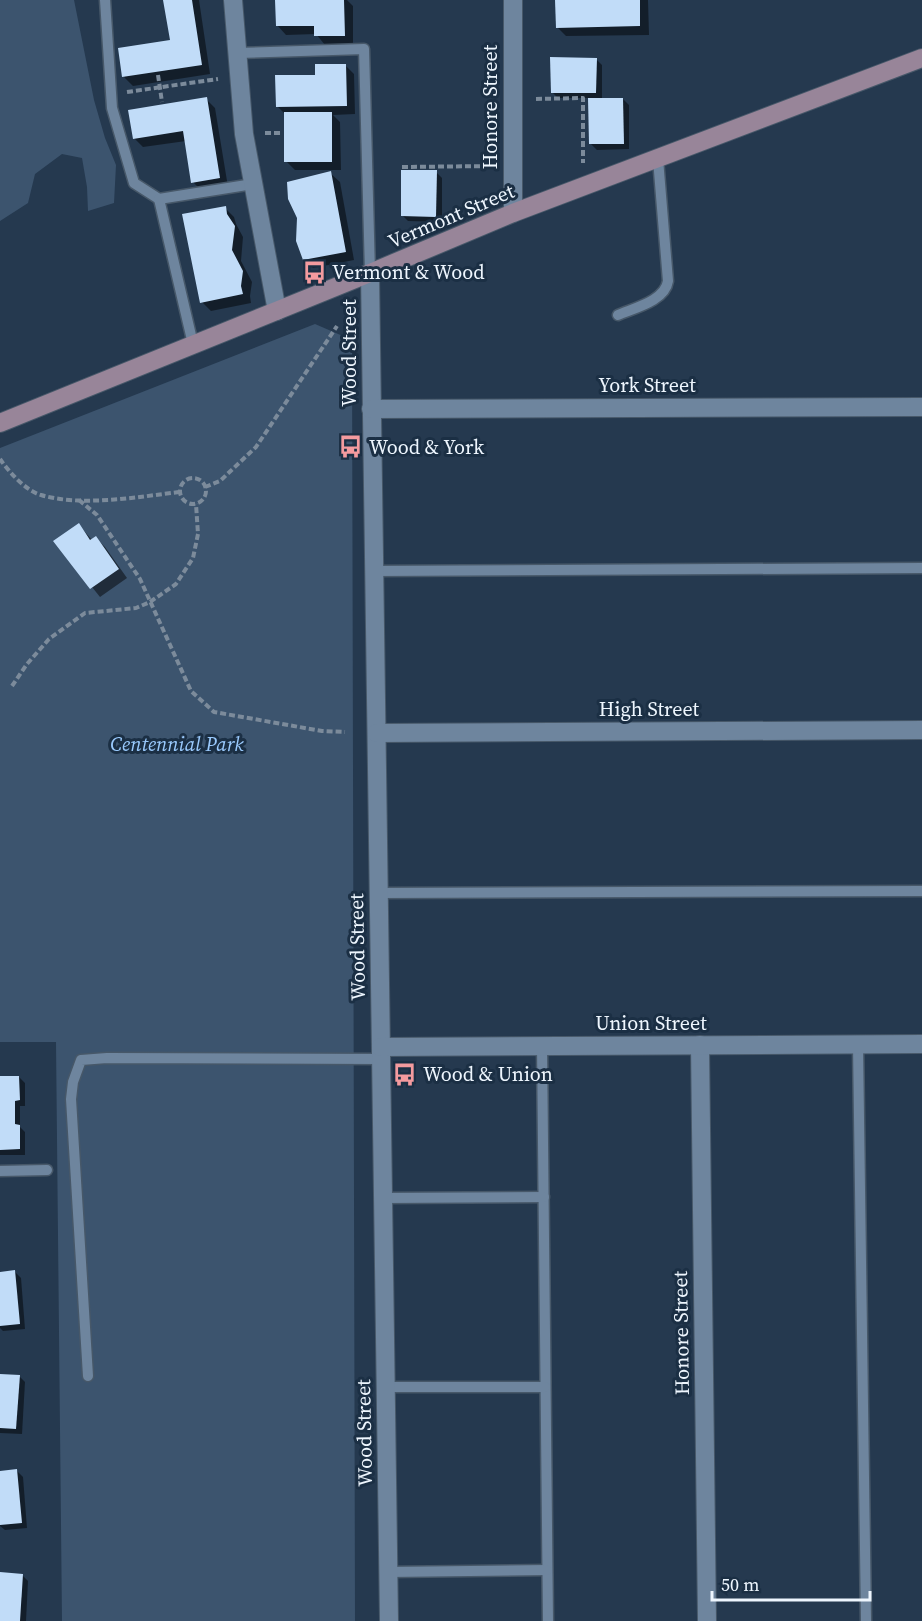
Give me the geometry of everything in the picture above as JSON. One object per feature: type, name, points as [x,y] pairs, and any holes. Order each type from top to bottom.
[{"type":"street","points":[[233,0],[244,134],[277,311]]},
{"type":"street","name":"Honore Street","points":[[513,0],[513,213]]},
{"type":"street","name":"Vermont Street","points":[[0,423],[513,213],[922,58]]},
{"type":"street","name":"Wood Street","points":[[370,273],[388,1621]]},
{"type":"street","name":"York Street","points":[[372,409],[922,407]]},
{"type":"street","name":"High Street","points":[[377,733],[922,730]]},
{"type":"street","name":"Union Street","points":[[381,1053],[542,1046],[922,1044]]},
{"type":"street","name":"Honore Street","points":[[700,1045],[706,1621]]},
{"type":"lane","points":[[105,0],[112,108],[134,183],[159,199],[253,184]]},
{"type":"lane","points":[[237,53],[364,49],[370,273]]},
{"type":"lane","points":[[618,315],[658,297],[667,288],[669,281],[658,159]]},
{"type":"lane","points":[[159,199],[193,344]]},
{"type":"lane","points":[[374,571],[922,568]]},
{"type":"lane","points":[[379,893],[922,891]]},
{"type":"lane","points":[[858,1045],[866,1621]]},
{"type":"lane","points":[[542,1046],[548,1621]]},
{"type":"lane","points":[[88,1376],[71,1099],[73,1082],[81,1060],[381,1053]]},
{"type":"lane","points":[[0,1171],[47,1170]]},
{"type":"lane","points":[[383,1198],[544,1197]]},
{"type":"lane","points":[[385,1387],[545,1387]]},
{"type":"lane","points":[[388,1572],[547,1570]]},
{"type":"path","points":[[158,75],[162,102]]},
{"type":"path","points":[[127,92],[218,79]]},
{"type":"path","points":[[536,99],[583,98],[583,163]]},
{"type":"path","points":[[265,133],[280,133]]},
{"type":"path","points":[[402,167],[493,166]]},
{"type":"path","points":[[205,487],[220,481],[256,447],[337,326]]},
{"type":"path","points":[[0,459],[10,474],[39,495],[78,500],[139,497],[179,492]]},
{"type":"path","points":[[192,478],[200,480],[205,487],[203,500],[196,504],[187,503],[179,492],[181,484],[192,478]]},
{"type":"path","points":[[78,500],[97,515],[140,579],[191,691],[214,712],[322,731],[345,732]]},
{"type":"path","points":[[12,686],[27,664],[49,639],[86,613],[136,608],[150,602],[176,584],[193,558],[198,534],[196,504]]},
{"type":"green space","points":[[0,0],[74,0],[94,100],[116,165],[114,203],[88,211],[82,158],[62,154],[35,174],[28,203],[0,221]]},
{"type":"green space","name":"Centennial Park","points":[[315,324],[352,340],[355,1621],[62,1621],[56,1042],[0,1042],[0,448]]},
{"type":"building","points":[[163,0],[192,0],[202,65],[122,77],[118,48],[170,40]]},
{"type":"building","points":[[275,0],[344,0],[345,36],[314,36],[314,26],[276,26]]},
{"type":"building","points":[[555,0],[640,0],[640,26],[556,28]]},
{"type":"building","points":[[550,57],[597,58],[596,93],[551,93]]},
{"type":"building","points":[[315,64],[346,64],[347,106],[276,107],[275,75],[315,75]]},
{"type":"building","points":[[207,97],[220,178],[191,183],[183,131],[133,139],[128,110]]},
{"type":"building","points":[[588,98],[623,98],[624,144],[589,144]]},
{"type":"building","points":[[284,112],[332,112],[332,162],[284,162]]},
{"type":"building","points":[[401,170],[437,170],[436,217],[401,216]]},
{"type":"building","points":[[331,171],[346,252],[303,260],[296,241],[297,218],[288,199],[287,182]]},
{"type":"building","points":[[226,206],[227,214],[235,226],[232,250],[243,271],[241,286],[243,294],[200,303],[182,214]]},
{"type":"building","points":[[79,523],[90,540],[96,536],[119,569],[90,589],[53,541]]},
{"type":"building","points":[[0,1076],[19,1076],[20,1100],[15,1101],[15,1124],[20,1125],[20,1149],[0,1150]]},
{"type":"building","points":[[15,1270],[20,1324],[0,1326],[0,1272]]},
{"type":"building","points":[[0,1374],[20,1375],[16,1429],[0,1428]]},
{"type":"building","points":[[17,1469],[22,1523],[0,1525],[0,1471]]},
{"type":"building","points":[[0,1572],[23,1574],[20,1621],[0,1621]]},
{"type":"place","name":"Vermont & Wood","points":[[314,272]]},
{"type":"place","name":"Wood & York","points":[[351,447]]},
{"type":"place","name":"Wood & Union","points":[[405,1074]]}]
